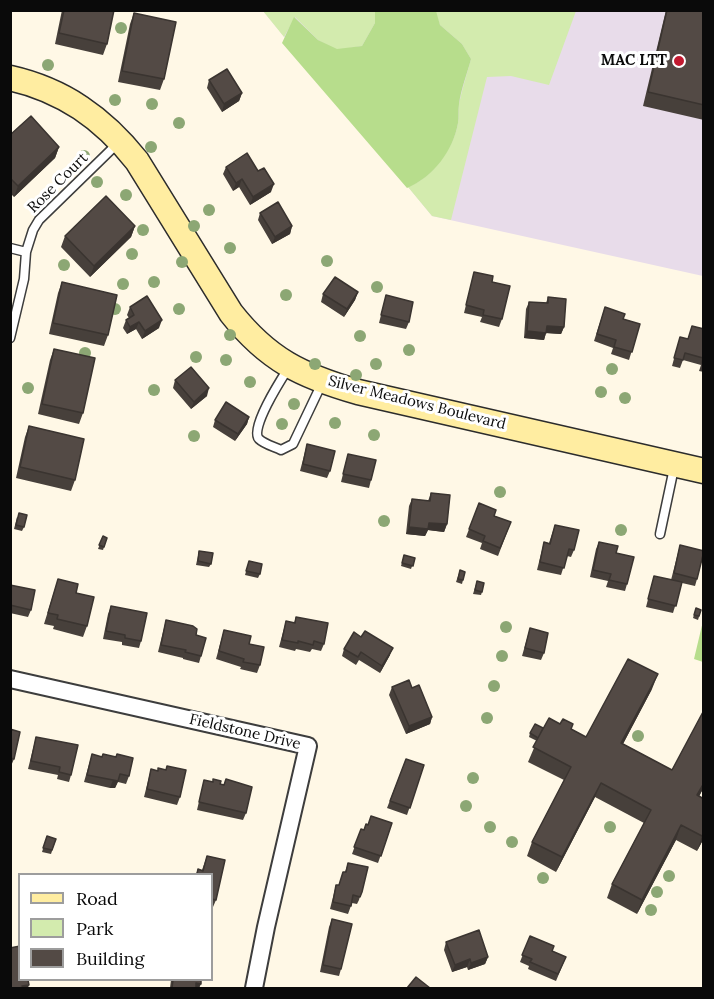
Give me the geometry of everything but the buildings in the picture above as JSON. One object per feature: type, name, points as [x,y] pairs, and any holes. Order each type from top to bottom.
[{"type":"street","name":"Silver Meadows Boulevard","points":[[10,78],[36,84],[75,103],[90,113],[121,141],[136,160],[231,313],[262,347],[290,366],[323,381],[358,392],[704,471]]},
{"type":"street","name":"Fieldstone Drive","points":[[10,679],[308,746],[254,988]]},
{"type":"lane","name":"Rose Court","points":[[10,338],[24,279],[26,252],[33,230],[39,220],[121,141]]},
{"type":"lane","points":[[10,248],[26,252]]},
{"type":"lane","points":[[290,366],[267,405],[257,426],[256,434],[260,440],[281,450],[293,444],[323,381]]},
{"type":"lane","points":[[660,534],[675,464]]},
{"type":"shaded area","points":[[263,11],[703,11],[703,276],[432,216]]},
{"type":"green space","points":[[263,11],[375,11],[375,23],[362,46],[337,50],[318,40],[295,17],[284,37]]},
{"type":"green space","points":[[375,11],[436,11],[440,25],[462,44],[471,59],[461,93],[458,123],[452,143],[433,170],[407,188],[282,43],[294,17],[318,40],[337,49],[362,46],[375,23]]},
{"type":"green space","points":[[435,11],[576,11],[549,85],[511,76],[487,77],[451,220],[432,216],[408,187],[417,183],[433,169],[452,142],[458,123],[460,98],[471,59],[462,44],[440,25]]},
{"type":"green space","points":[[703,621],[703,662],[694,659]]},
{"type":"place","name":"MAC LTT","points":[[679,61]]}]
